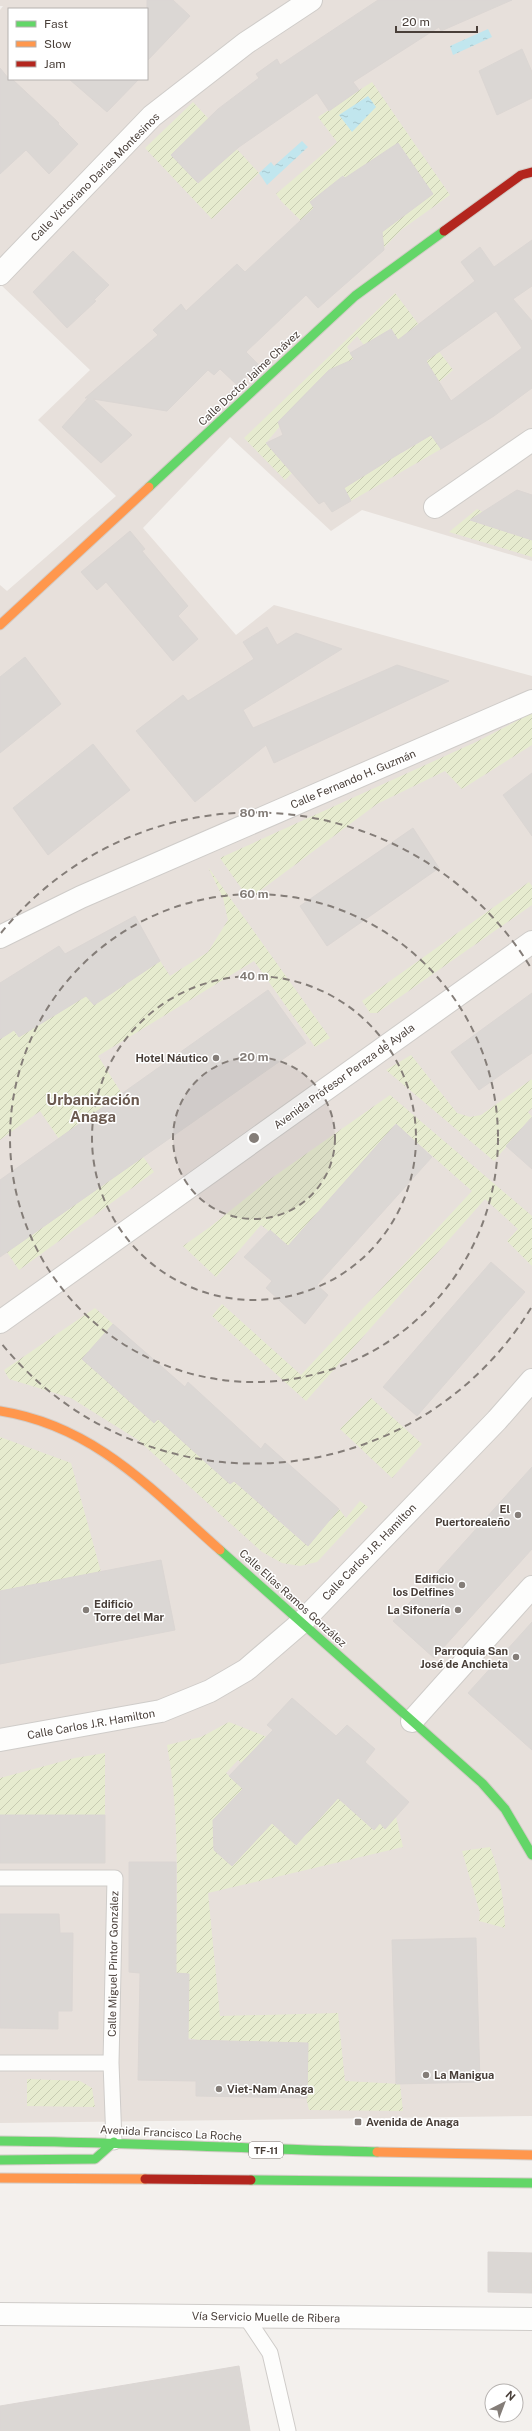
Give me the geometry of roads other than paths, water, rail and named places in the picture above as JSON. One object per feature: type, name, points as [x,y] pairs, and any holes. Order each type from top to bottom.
[{"type":"street","name":"Calle Victoriano Darias Montesinos","points":[[0,274],[152,116],[246,42],[311,0]]},
{"type":"street","name":"Calle Doctor Jaime Chávez","points":[[0,625],[355,296],[521,175],[532,172]]},
{"type":"street","points":[[435,507],[532,440]]},
{"type":"street","name":"Calle Fernando H. Guzmán","points":[[0,937],[80,897],[532,701]]},
{"type":"street","name":"Avenida Profesor Peraza de Ayala","points":[[0,1322],[532,942]]},
{"type":"street","name":"Calle Carlos J.R. Hamilton","points":[[0,1740],[161,1711],[210,1691],[246,1670],[302,1622],[531,1383]]},
{"type":"street","points":[[0,1402],[11,1412]]},
{"type":"street","name":"Calle Elías Ramos González","points":[[11,1412],[70,1430],[120,1462],[482,1783],[505,1810],[531,1850]]},
{"type":"street","points":[[412,1721],[532,1587]]},
{"type":"street","name":"Avenida Francisco La Roche","points":[[0,2141],[114,2142],[258,2150],[532,2155]]},
{"type":"street","points":[[0,2160],[96,2159],[114,2142]]},
{"type":"street","points":[[0,2178],[532,2184]]},
{"type":"street","name":"Vía Servicio Muelle de Ribera","points":[[0,2314],[532,2319]]},
{"type":"lane","name":"Calle Miguel Pintor González","points":[[0,1878],[114,1878],[111,2063],[114,2142]]},
{"type":"lane","points":[[0,2062],[111,2063]]},
{"type":"lane","points":[[246,2317],[270,2353],[288,2431]]},
{"type":"water","points":[[488,29],[492,37],[453,55],[450,46]]},
{"type":"water","points":[[368,96],[376,107],[352,132],[339,115]]},
{"type":"water","points":[[302,141],[308,147],[267,185],[259,173],[271,162],[274,166]]},
{"type":"place","name":"Hotel Náutico","points":[[216,1058]]},
{"type":"place","name":"El Puertorealeño","points":[[518,1515]]},
{"type":"place","name":"Edificio los Delfines","points":[[462,1585]]},
{"type":"place","name":"Edificio Torre del Mar","points":[[86,1610]]},
{"type":"place","name":"La Sifonería","points":[[458,1610]]},
{"type":"place","name":"Parroquia San José de Anchieta","points":[[516,1657]]},
{"type":"place","name":"La Manigua","points":[[426,2075]]},
{"type":"place","name":"Viet-Nam Anaga","points":[[219,2089]]},
{"type":"place","name":"Avenida de Anaga","points":[[358,2122]]},
{"type":"district","name":"Urbanización Anaga","points":[[93,1108]]}]
